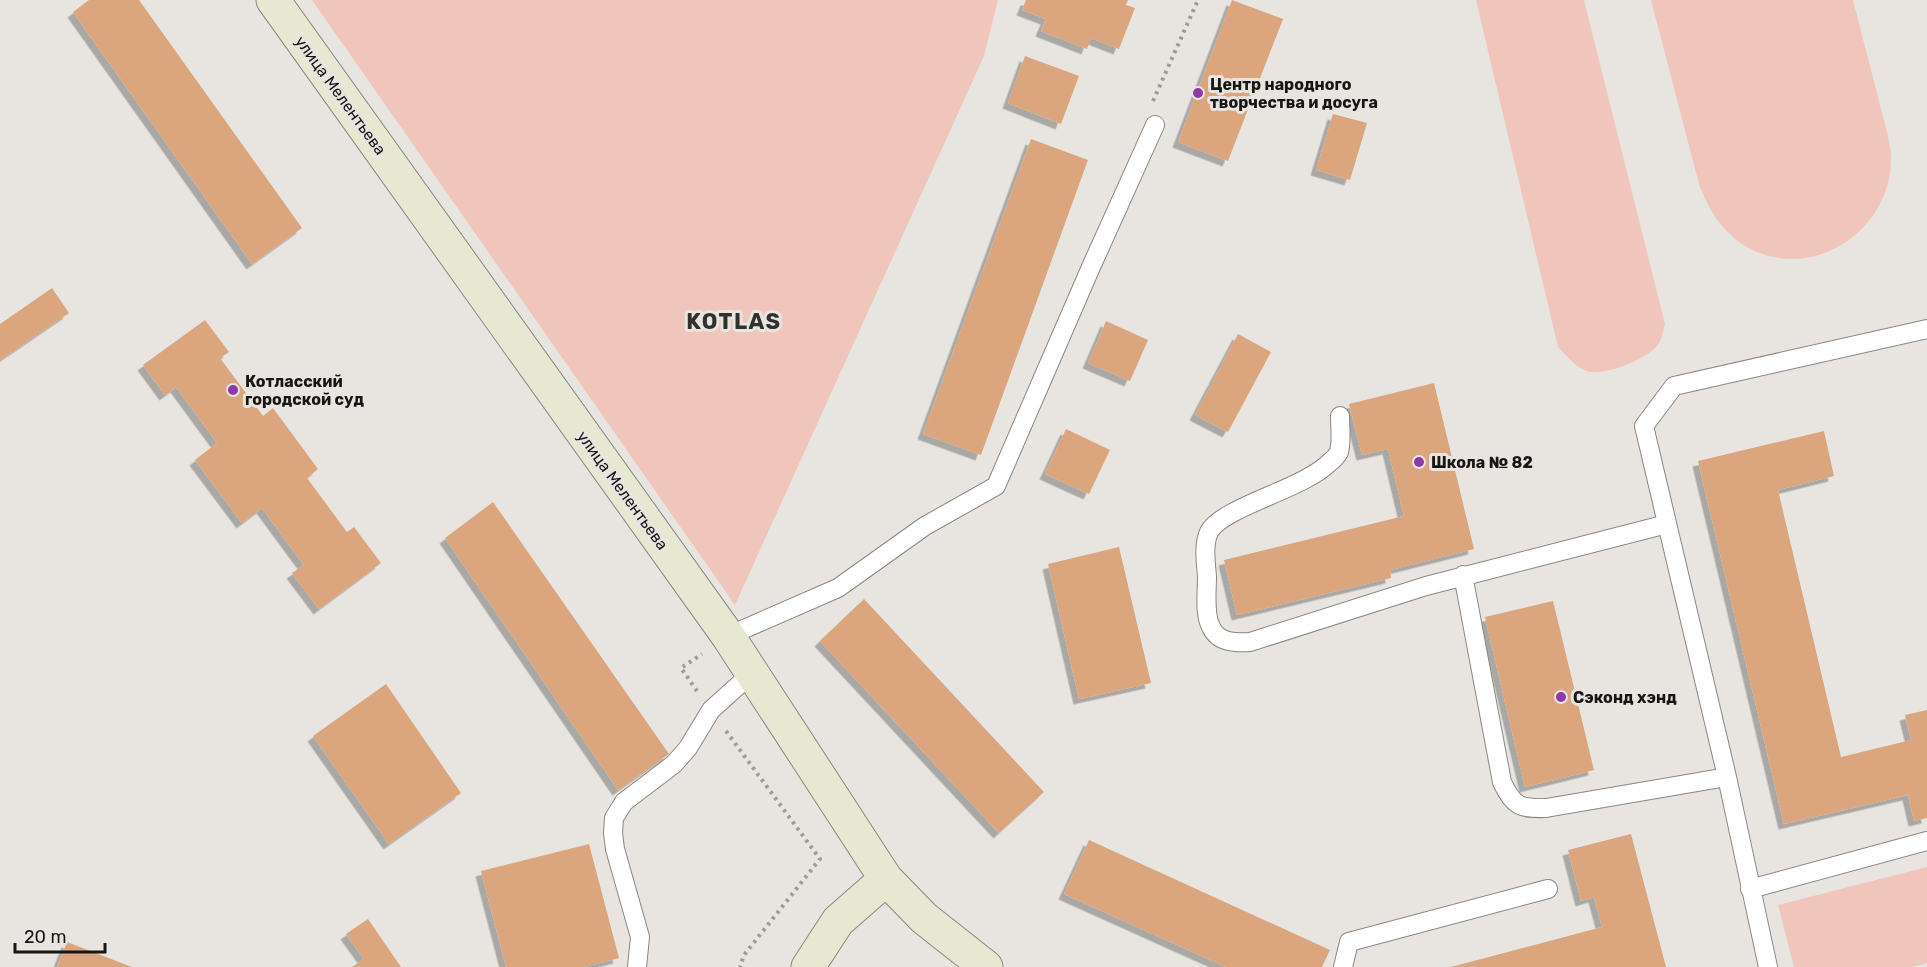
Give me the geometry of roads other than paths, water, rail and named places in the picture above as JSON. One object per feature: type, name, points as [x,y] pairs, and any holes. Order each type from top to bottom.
[{"type":"street","name":"улица Мелентьева","points":[[273,0],[728,636],[886,879],[924,918],[986,967]]},
{"type":"street","points":[[808,967],[838,921],[886,879]]},
{"type":"lane","points":[[728,636],[838,588],[925,526],[996,486],[1155,125]]},
{"type":"lane","points":[[1768,967],[1727,777],[1644,426],[1674,386],[1927,329]]},
{"type":"lane","points":[[1340,416],[1341,441],[1338,454],[1323,470],[1222,519],[1210,531],[1206,549],[1208,611],[1211,628],[1223,639],[1235,644],[1250,642],[1463,575],[1667,524]]},
{"type":"lane","points":[[1463,575],[1502,782],[1510,799],[1519,805],[1546,808],[1727,777]]},
{"type":"lane","points":[[637,967],[640,936],[615,849],[614,818],[624,802],[674,764],[688,748],[711,710],[752,673]]},
{"type":"lane","points":[[1750,889],[1927,841]]},
{"type":"lane","points":[[1343,967],[1349,942],[1548,889]]},
{"type":"place","name":"Центр народного творчества и досуга","points":[[1198,93]]},
{"type":"place","name":"Котласский городской суд","points":[[233,390]]},
{"type":"place","name":"Школа № 82","points":[[1419,462]]},
{"type":"place","name":"Сэконд хэнд","points":[[1561,697]]},
{"type":"district","name":"KOTLAS","points":[[734,321]]}]
